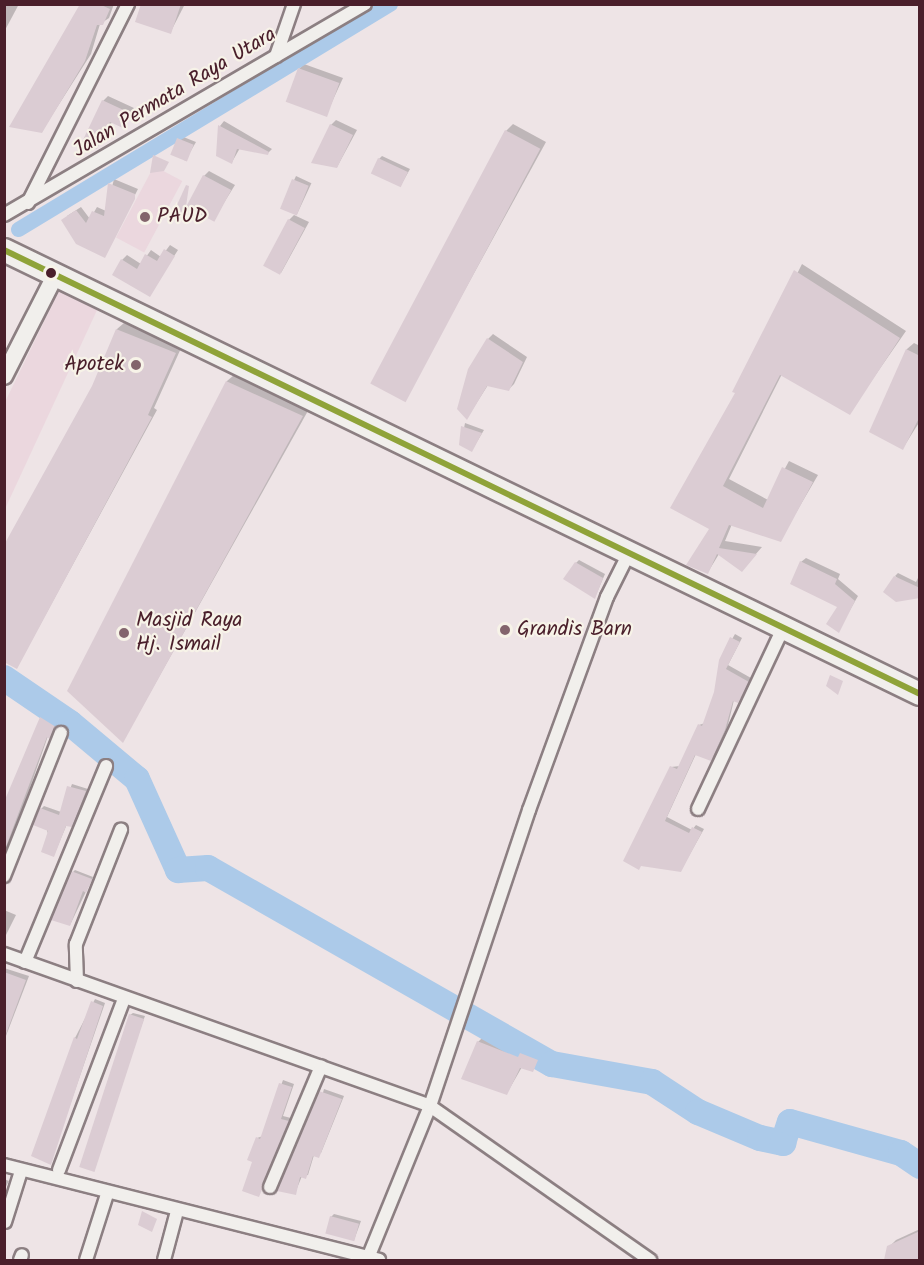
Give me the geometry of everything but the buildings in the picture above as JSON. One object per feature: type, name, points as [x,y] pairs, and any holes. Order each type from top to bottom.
[{"type":"highway","points":[[4,250],[920,694]]},
{"type":"street","points":[[27,204],[128,4]]},
{"type":"street","points":[[276,56],[294,4]]},
{"type":"street","name":"Jalan Permata Raya Utara","points":[[4,215],[27,204],[365,4]]},
{"type":"street","points":[[4,376],[55,276]]},
{"type":"street","points":[[4,1166],[177,1212],[373,1259],[430,1106],[456,1022],[607,597],[629,553]]},
{"type":"street","points":[[698,809],[783,628]]},
{"type":"street","points":[[4,876],[61,733]]},
{"type":"street","points":[[26,962],[106,766]]},
{"type":"street","points":[[77,981],[76,945],[121,830]]},
{"type":"street","points":[[4,954],[124,999],[430,1106],[650,1260]]},
{"type":"street","points":[[59,1170],[124,999]]},
{"type":"street","points":[[270,1187],[321,1066]]},
{"type":"street","points":[[5,1222],[21,1171]]},
{"type":"street","points":[[86,1260],[107,1194]]},
{"type":"street","points":[[164,1260],[177,1212]]},
{"type":"shaded area","name":"PAUD","points":[[154,166],[182,181],[144,253],[116,238]]},
{"type":"shaded area","points":[[60,289],[98,308],[5,509],[5,402]]},
{"type":"waterway","points":[[18,229],[390,4]]},
{"type":"waterway","points":[[4,678],[70,723],[137,779],[178,870],[208,868],[552,1064],[652,1082],[698,1112],[760,1138],[783,1143],[790,1122],[901,1153],[920,1166]]},
{"type":"transit line","points":[[4,250],[920,694]]},
{"type":"place","name":"PAUD","points":[[145,217]]},
{"type":"place","name":"Apotek","points":[[136,365]]},
{"type":"place","name":"Grandis Barn","points":[[505,630]]},
{"type":"place","name":"Masjid Raya Hj. Ismail","points":[[124,633]]}]
